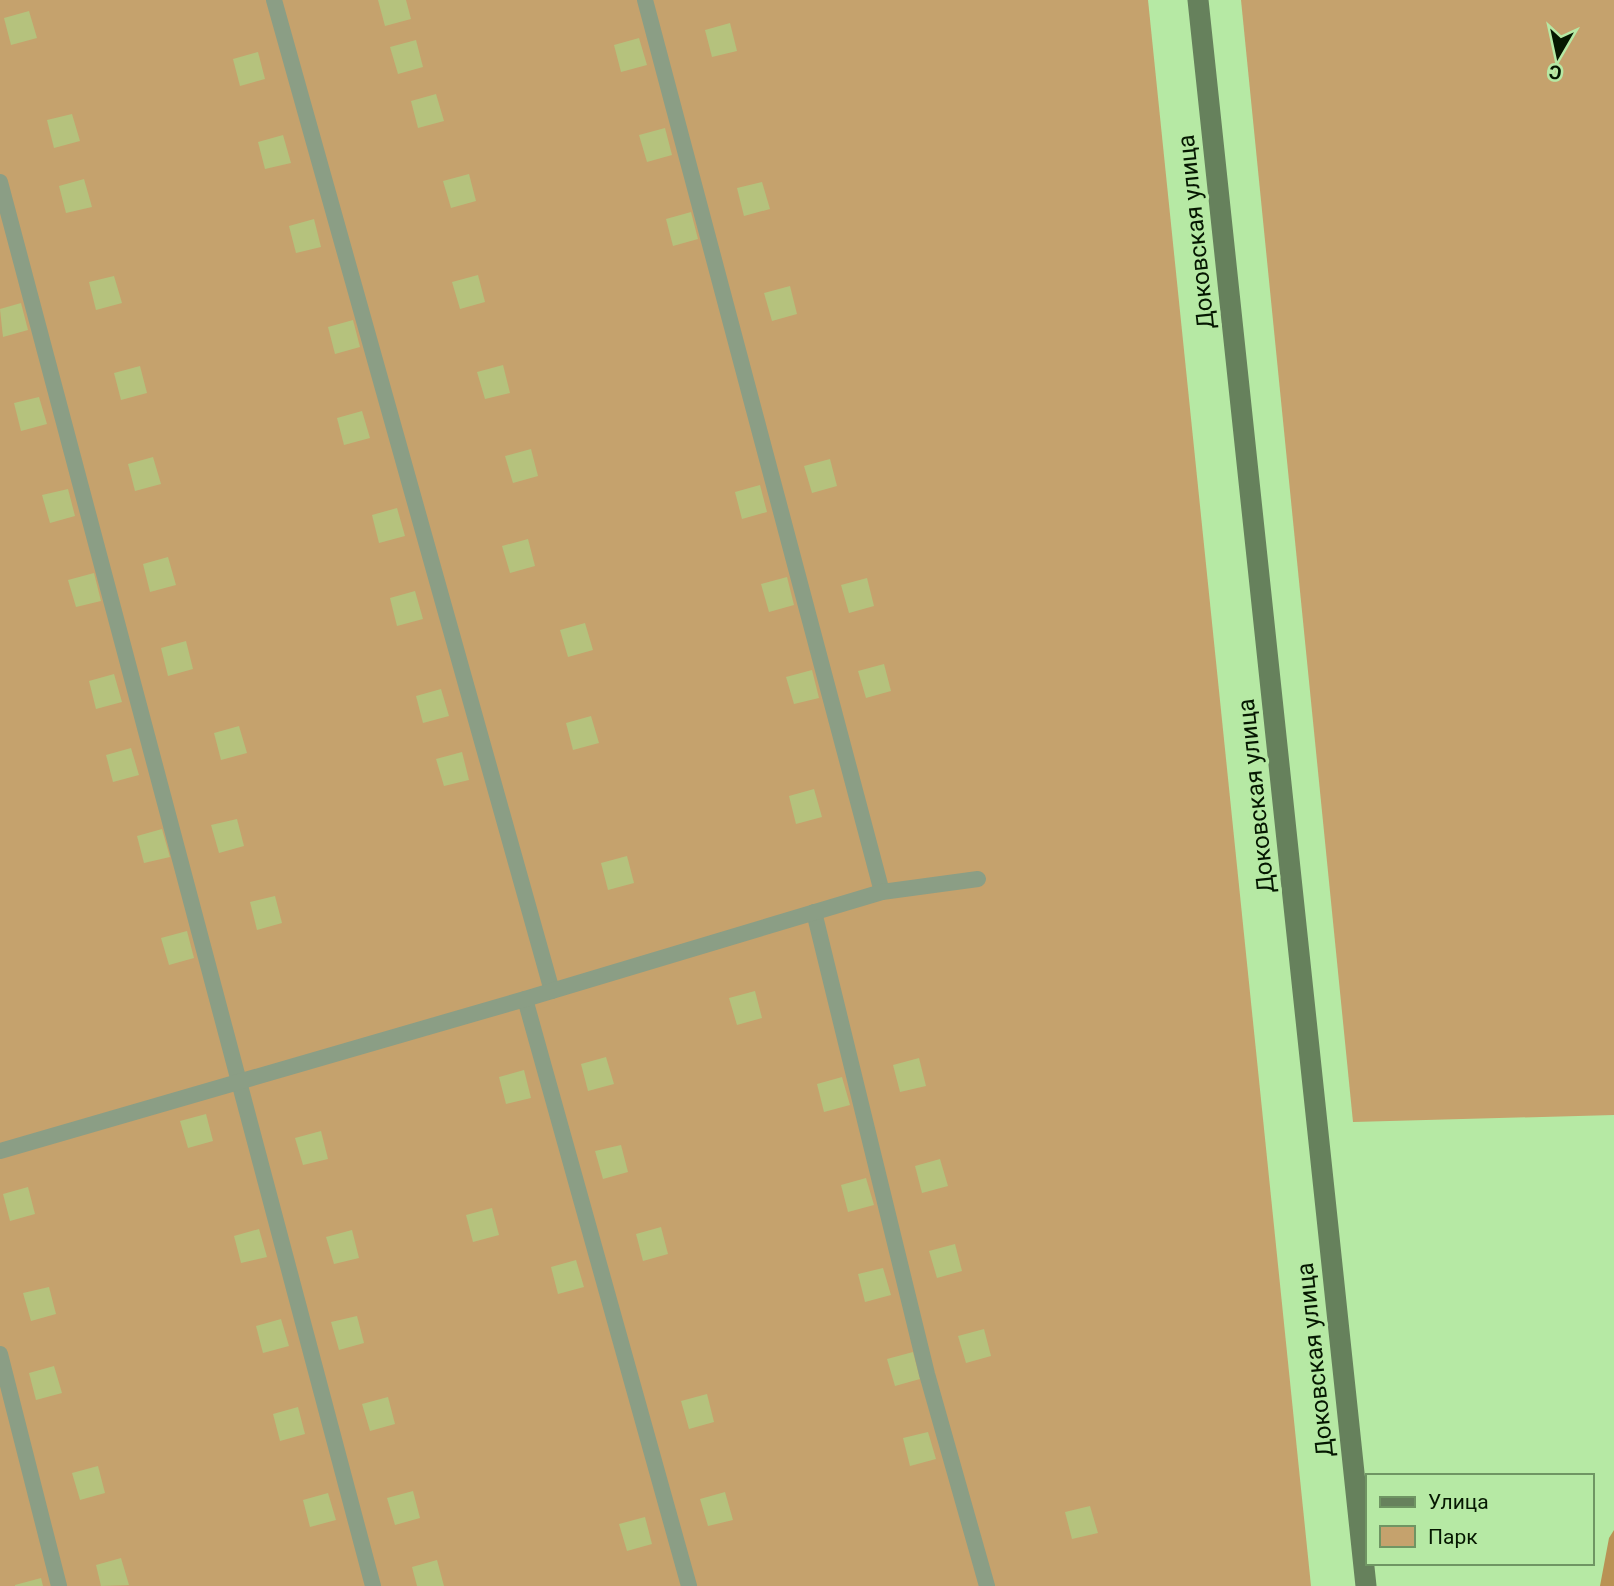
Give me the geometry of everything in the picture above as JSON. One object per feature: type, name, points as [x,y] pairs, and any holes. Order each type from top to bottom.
[{"type":"street","name":"Доковская улица","points":[[1198,0],[1366,1586]]},
{"type":"lane","points":[[274,0],[552,991]]},
{"type":"lane","points":[[645,0],[882,892]]},
{"type":"lane","points":[[0,183],[373,1586]]},
{"type":"lane","points":[[0,1151],[882,892],[978,879]]},
{"type":"lane","points":[[814,912],[927,1374],[987,1586]]},
{"type":"lane","points":[[525,999],[689,1586]]},
{"type":"lane","points":[[0,1354],[59,1586]]},
{"type":"green space","points":[[0,0],[1148,0],[1311,1586],[0,1586]]},
{"type":"green space","points":[[1241,0],[1614,0],[1614,1115],[1353,1122]]},
{"type":"shaded area","points":[[1614,1530],[1614,1586],[1600,1586],[1609,1538]]},
{"type":"building","points":[[378,0],[406,0],[411,19],[385,26]]},
{"type":"building","points":[[29,11],[37,38],[11,45],[4,18]]},
{"type":"building","points":[[730,23],[737,51],[712,57],[705,30]]},
{"type":"building","points":[[639,38],[647,65],[621,72],[614,45]]},
{"type":"building","points":[[416,40],[423,67],[398,74],[390,47]]},
{"type":"building","points":[[258,52],[265,79],[240,86],[233,59]]},
{"type":"building","points":[[436,94],[444,121],[418,128],[411,101]]},
{"type":"building","points":[[72,114],[80,141],[54,148],[47,120]]},
{"type":"building","points":[[665,128],[672,155],[647,162],[639,135]]},
{"type":"building","points":[[283,135],[291,163],[265,169],[258,142]]},
{"type":"building","points":[[469,174],[476,201],[451,208],[443,181]]},
{"type":"building","points":[[84,179],[92,207],[66,213],[59,186]]},
{"type":"building","points":[[762,182],[770,209],[744,216],[737,188]]},
{"type":"building","points":[[691,212],[698,239],[673,246],[666,219]]},
{"type":"building","points":[[314,219],[321,247],[296,253],[289,226]]},
{"type":"building","points":[[478,275],[485,302],[460,309],[452,282]]},
{"type":"building","points":[[114,276],[122,303],[96,310],[89,282]]},
{"type":"building","points":[[790,286],[797,314],[772,321],[764,293]]},
{"type":"building","points":[[21,303],[28,330],[3,337],[0,309]]},
{"type":"building","points":[[353,320],[360,347],[335,354],[328,327]]},
{"type":"building","points":[[503,365],[510,393],[485,399],[477,372]]},
{"type":"building","points":[[140,366],[147,393],[121,400],[114,373]]},
{"type":"building","points":[[39,397],[47,424],[21,431],[14,403]]},
{"type":"building","points":[[362,411],[370,438],[344,445],[337,418]]},
{"type":"building","points":[[531,449],[538,476],[513,483],[505,456]]},
{"type":"building","points":[[153,457],[161,484],[135,491],[128,464]]},
{"type":"building","points":[[830,459],[837,486],[812,493],[804,466]]},
{"type":"building","points":[[760,485],[767,512],[742,519],[735,492]]},
{"type":"building","points":[[68,489],[75,516],[50,523],[42,495]]},
{"type":"building","points":[[397,508],[405,536],[379,543],[372,515]]},
{"type":"building","points":[[528,539],[535,566],[510,573],[502,546]]},
{"type":"building","points":[[168,557],[176,585],[150,592],[143,564]]},
{"type":"building","points":[[94,573],[101,601],[76,607],[68,580]]},
{"type":"building","points":[[787,577],[794,605],[769,612],[761,584]]},
{"type":"building","points":[[867,578],[874,606],[849,613],[841,585]]},
{"type":"building","points":[[415,591],[423,619],[397,626],[390,598]]},
{"type":"building","points":[[585,623],[593,650],[568,657],[560,630]]},
{"type":"building","points":[[186,641],[193,669],[168,676],[161,648]]},
{"type":"building","points":[[884,664],[891,691],[866,698],[858,671]]},
{"type":"building","points":[[812,670],[819,698],[794,704],[786,677]]},
{"type":"building","points":[[114,674],[122,702],[96,709],[89,681]]},
{"type":"building","points":[[441,689],[449,716],[423,723],[416,696]]},
{"type":"building","points":[[591,716],[599,743],[573,750],[566,723]]},
{"type":"building","points":[[239,726],[247,753],[221,760],[214,733]]},
{"type":"building","points":[[131,748],[139,775],[113,782],[106,755]]},
{"type":"building","points":[[462,752],[469,780],[444,786],[436,759]]},
{"type":"building","points":[[814,789],[822,817],[796,824],[789,796]]},
{"type":"building","points":[[237,819],[244,846],[219,853],[211,825]]},
{"type":"building","points":[[162,829],[170,857],[144,863],[137,836]]},
{"type":"building","points":[[627,856],[634,883],[608,890],[601,863]]},
{"type":"building","points":[[275,896],[282,923],[257,930],[250,902]]},
{"type":"building","points":[[187,931],[194,958],[169,965],[161,938]]},
{"type":"building","points":[[755,991],[762,1018],[737,1025],[729,998]]},
{"type":"building","points":[[606,1057],[614,1084],[588,1091],[581,1064]]},
{"type":"building","points":[[919,1058],[926,1086],[900,1092],[893,1065]]},
{"type":"building","points":[[524,1070],[531,1098],[506,1104],[499,1077]]},
{"type":"building","points":[[842,1077],[850,1105],[824,1112],[817,1084]]},
{"type":"building","points":[[206,1114],[213,1141],[188,1148],[180,1121]]},
{"type":"building","points":[[321,1131],[328,1159],[303,1165],[295,1138]]},
{"type":"building","points":[[621,1145],[628,1172],[603,1179],[595,1151]]},
{"type":"building","points":[[940,1159],[948,1186],[922,1193],[915,1166]]},
{"type":"building","points":[[866,1178],[874,1205],[848,1212],[841,1185]]},
{"type":"building","points":[[28,1187],[35,1214],[10,1221],[3,1194]]},
{"type":"building","points":[[492,1208],[499,1235],[473,1242],[466,1215]]},
{"type":"building","points":[[661,1227],[668,1254],[643,1261],[636,1234]]},
{"type":"building","points":[[259,1229],[267,1257],[241,1263],[234,1236]]},
{"type":"building","points":[[352,1230],[359,1258],[334,1264],[326,1237]]},
{"type":"building","points":[[955,1244],[962,1271],[937,1278],[929,1251]]},
{"type":"building","points":[[576,1260],[584,1287],[558,1294],[551,1267]]},
{"type":"building","points":[[883,1268],[891,1295],[865,1302],[858,1274]]},
{"type":"building","points":[[49,1287],[56,1314],[31,1321],[23,1293]]},
{"type":"building","points":[[357,1316],[364,1343],[339,1350],[331,1322]]},
{"type":"building","points":[[281,1319],[289,1346],[263,1353],[256,1326]]},
{"type":"building","points":[[984,1329],[991,1356],[966,1363],[958,1336]]},
{"type":"building","points":[[913,1352],[920,1379],[895,1386],[887,1359]]},
{"type":"building","points":[[54,1366],[62,1393],[36,1400],[29,1373]]},
{"type":"building","points":[[707,1394],[714,1422],[689,1429],[681,1401]]},
{"type":"building","points":[[388,1397],[395,1424],[370,1431],[362,1404]]},
{"type":"building","points":[[298,1407],[305,1434],[280,1441],[273,1414]]},
{"type":"building","points":[[928,1432],[936,1459],[910,1466],[903,1438]]},
{"type":"building","points":[[98,1466],[105,1493],[80,1500],[72,1473]]},
{"type":"building","points":[[413,1491],[420,1518],[395,1525],[387,1498]]},
{"type":"building","points":[[725,1492],[733,1520],[708,1526],[700,1499]]},
{"type":"building","points":[[328,1493],[336,1520],[310,1527],[303,1500]]},
{"type":"building","points":[[1090,1506],[1098,1533],[1072,1539],[1065,1512]]},
{"type":"building","points":[[645,1517],[652,1544],[627,1551],[619,1524]]},
{"type":"building","points":[[121,1558],[129,1585],[101,1586],[96,1565]]},
{"type":"building","points":[[437,1560],[444,1586],[417,1586],[412,1567]]},
{"type":"building","points":[[41,1578],[43,1586],[15,1586],[15,1585]]}]
